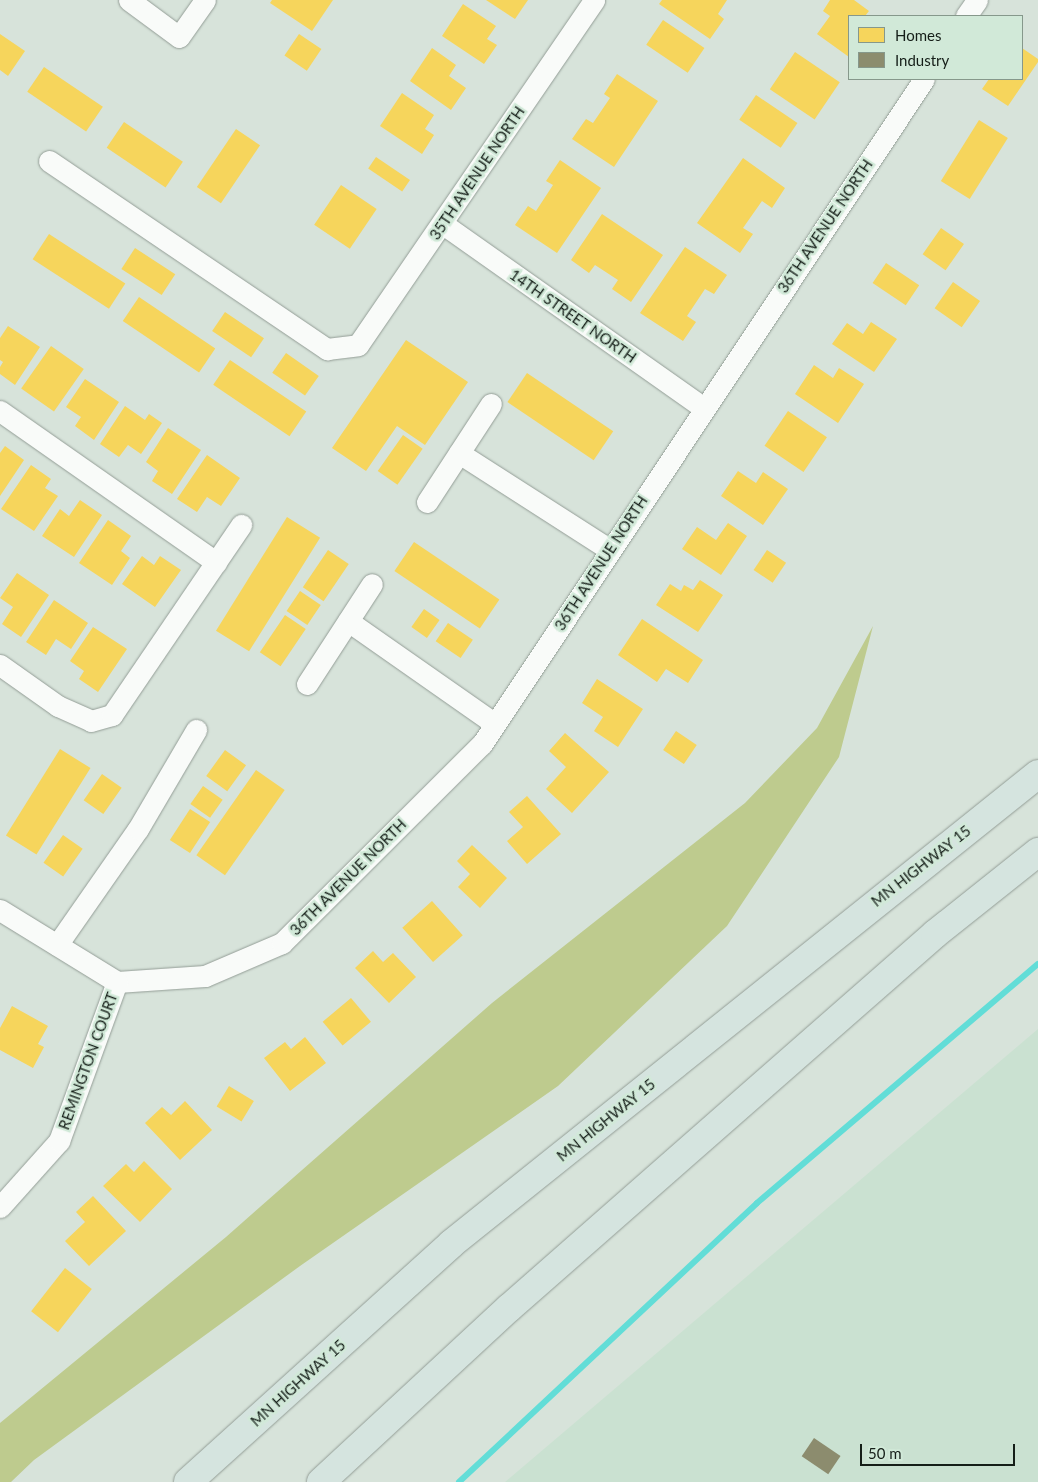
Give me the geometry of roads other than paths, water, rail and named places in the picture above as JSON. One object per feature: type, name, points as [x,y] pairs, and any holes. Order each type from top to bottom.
[{"type":"highway","name":"MN HIGHWAY 15","points":[[188,1482],[451,1244],[1038,774]]},
{"type":"highway","points":[[321,1482],[509,1308],[935,934],[1038,852]]},
{"type":"street","points":[[129,0],[180,37],[205,0]]},
{"type":"street","name":"35TH AVENUE NORTH","points":[[49,161],[327,348],[358,346],[594,0]]},
{"type":"street","points":[[967,15],[977,0]]},
{"type":"street","name":"36TH AVENUE NORTH","points":[[117,982],[205,976],[282,943],[482,744],[923,80]]},
{"type":"street","name":"14TH STREET NORTH","points":[[443,224],[704,408]]},
{"type":"street","points":[[427,502],[490,404]]},
{"type":"street","points":[[0,411],[216,562]]},
{"type":"street","points":[[459,453],[610,550]]},
{"type":"street","points":[[0,665],[58,706],[91,721],[112,716],[241,525]]},
{"type":"street","points":[[307,684],[372,584]]},
{"type":"street","points":[[348,621],[495,724]]},
{"type":"street","points":[[57,945],[138,828],[196,730]]},
{"type":"street","points":[[0,910],[117,982]]},
{"type":"street","name":"REMINGTON COURT","points":[[0,1207],[59,1140],[117,982]]},
{"type":"waterway","points":[[459,1482],[757,1203],[1038,964]]}]
